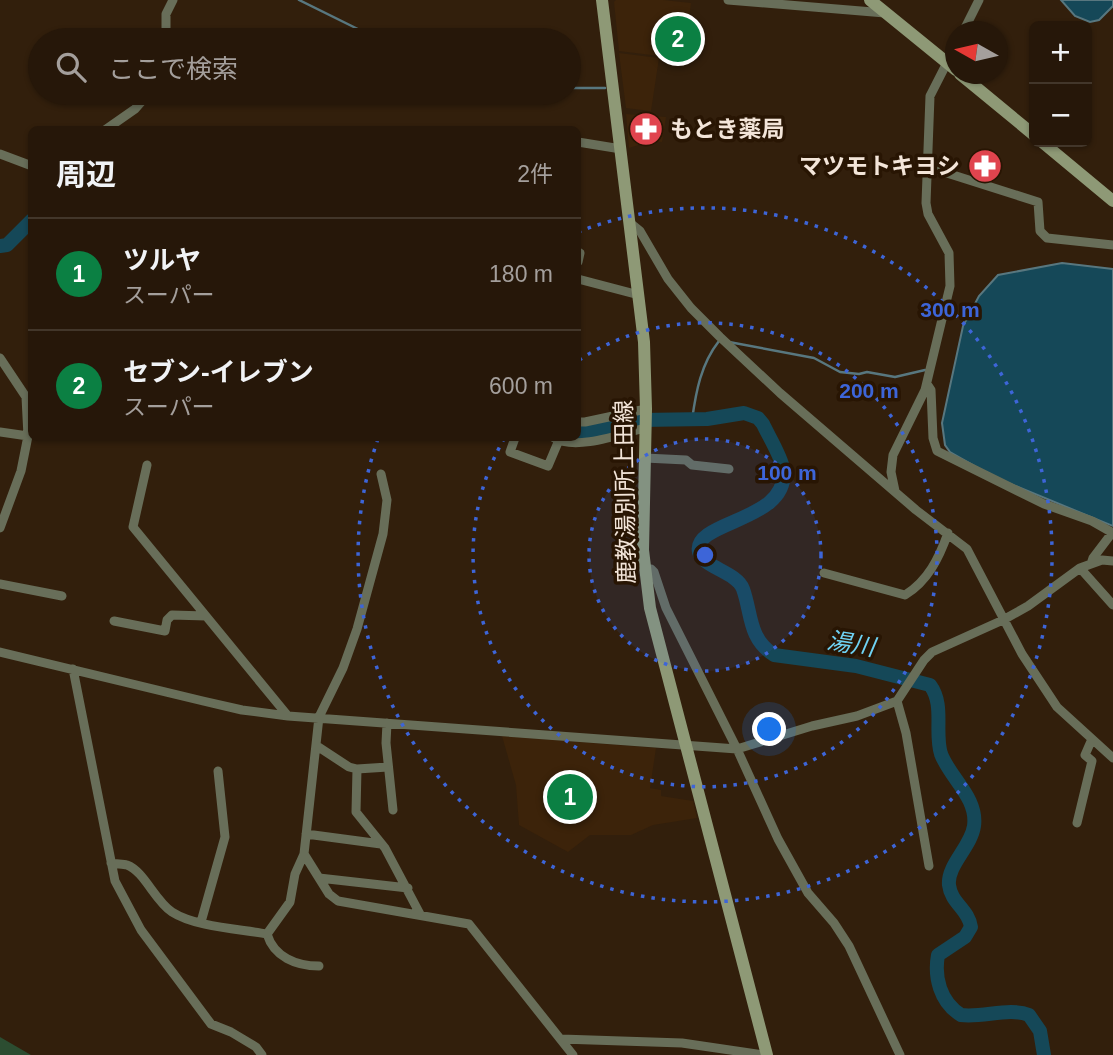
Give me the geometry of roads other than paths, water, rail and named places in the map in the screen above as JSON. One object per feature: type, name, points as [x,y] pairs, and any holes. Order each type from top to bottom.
[{"type":"main road","name":"鹿教湯別所上田線","points":[[602,0],[644,342],[644,569],[650,608],[765,1055]]},
{"type":"main road","points":[[870,0],[945,61]]},
{"type":"main road","points":[[972,84],[1029,131]]},
{"type":"main road","points":[[1048,147],[1113,201]]},
{"type":"street","points":[[166,28],[166,14],[173,0]]},
{"type":"street","points":[[728,0],[885,13]]},
{"type":"street","points":[[968,21],[978,0]]},
{"type":"street","points":[[895,491],[891,472],[893,455],[927,384],[950,279],[949,253],[927,210],[930,96],[933,86],[945,73]]},
{"type":"street","points":[[110,126],[138,105]]},
{"type":"street","points":[[581,142],[621,149]]},
{"type":"street","points":[[0,153],[28,164]]},
{"type":"street","points":[[928,167],[1038,202],[1040,231],[1047,238],[1113,245]]},
{"type":"street","points":[[629,222],[640,231],[668,279],[691,308],[720,337],[780,393],[916,510],[960,542],[973,558],[1003,620],[1057,707],[1113,758]]},
{"type":"street","points":[[581,280],[639,295]]},
{"type":"street","points":[[0,358],[26,397],[27,436],[21,471],[0,528]]},
{"type":"street","points":[[927,384],[931,390],[933,438],[937,451],[1044,504],[1092,521],[1112,533],[1091,564]]},
{"type":"street","points":[[581,422],[645,419]]},
{"type":"street","points":[[564,441],[592,441],[645,419]]},
{"type":"street","points":[[0,432],[27,436]]},
{"type":"street","points":[[514,441],[510,452],[548,466],[555,441]]},
{"type":"street","points":[[645,458],[686,460],[692,465],[729,469]]},
{"type":"street","points":[[147,465],[133,527],[288,716]]},
{"type":"street","points":[[267,934],[290,902],[295,874],[304,854],[319,718],[343,668],[357,629],[383,534],[387,500],[381,474]]},
{"type":"street","points":[[824,573],[905,595],[918,587],[940,557],[948,533]]},
{"type":"street","points":[[0,652],[216,704],[288,716],[737,749],[812,726],[857,716],[897,701],[932,652],[1028,606],[1080,568],[1102,560],[1113,561]]},
{"type":"street","points":[[1080,568],[1113,605]]},
{"type":"street","points":[[644,569],[654,572],[666,608],[797,876],[841,932],[900,1055]]},
{"type":"street","points":[[0,584],[62,596]]},
{"type":"street","points":[[114,621],[165,631],[167,620],[172,615],[206,616]]},
{"type":"street","points":[[73,669],[115,881],[141,930],[211,1024],[256,1047],[262,1055]]},
{"type":"street","points":[[897,701],[906,733],[929,866]]},
{"type":"street","points":[[387,723],[393,810]]},
{"type":"street","points":[[1077,822],[1092,761],[1084,755],[1092,738]]},
{"type":"street","points":[[317,746],[349,767],[388,767]]},
{"type":"street","points":[[357,769],[356,813],[381,844],[408,888],[420,914]]},
{"type":"street","points":[[201,922],[225,837],[218,771]]},
{"type":"street","points":[[306,834],[381,844]]},
{"type":"street","points":[[304,854],[329,894],[338,901],[469,924],[573,1055]]},
{"type":"street","points":[[111,863],[129,865],[163,906],[175,914],[201,922],[267,934]]},
{"type":"street","points":[[319,878],[408,888]]},
{"type":"street","points":[[267,934],[271,947],[292,962],[319,966]]},
{"type":"street","points":[[561,1039],[682,1043],[765,1055]]},
{"type":"water","points":[[1061,0],[1113,0],[1113,6],[1099,20],[1088,21],[1075,16]]},
{"type":"water","points":[[1062,263],[1113,269],[1113,526],[996,478],[950,452],[945,445],[942,423],[963,326],[979,296],[998,275]]},
{"type":"waterway","points":[[299,0],[356,28]]},
{"type":"waterway","points":[[581,88],[605,88]]},
{"type":"waterway","name":"湯川","points":[[0,246],[7,245],[28,224]]},
{"type":"waterway","points":[[692,420],[700,378],[719,341]]},
{"type":"waterway","points":[[729,342],[814,358],[840,372],[867,372],[895,377],[925,370]]},
{"type":"waterway","name":"湯川","points":[[581,432],[641,420],[707,419],[744,413],[758,418],[763,424],[782,463],[782,486],[773,499],[759,510],[710,533],[701,541],[699,552],[706,562],[740,583],[755,633],[759,641],[774,655],[856,666],[930,685],[937,701],[941,754],[968,797],[974,816],[972,834],[949,878],[950,891],[970,921],[971,927],[965,937],[938,955],[940,988],[948,1003],[961,1015],[1004,1012],[1029,1015],[1040,1031],[1044,1055]]},
{"type":"place","name":"セブン-イレブン","points":[[678,39]]},
{"type":"place","name":"もとき薬局","points":[[646,129]]},
{"type":"place","name":"マツモトキヨシ","points":[[985,166]]},
{"type":"place","name":"ツルヤ","points":[[570,797]]}]
